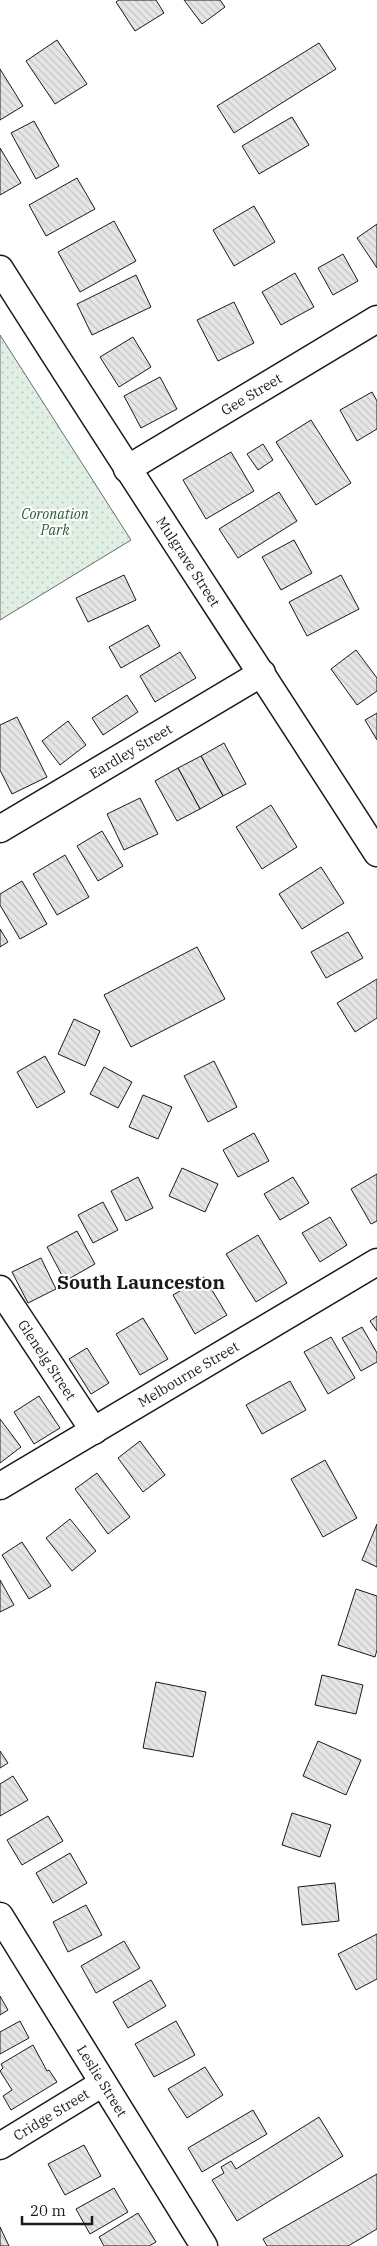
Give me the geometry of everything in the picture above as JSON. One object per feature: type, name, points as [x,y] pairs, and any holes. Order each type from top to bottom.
[{"type":"street","name":"Mulgrave Street","points":[[0,269],[127,469],[262,673],[377,853]]},
{"type":"street","name":"Gee Street","points":[[127,469],[377,319]]},
{"type":"street","name":"Eardley Street","points":[[0,829],[262,673]]},
{"type":"street","name":"Melbourne Street","points":[[0,1486],[377,1262]]},
{"type":"street","name":"Glenelg Street","points":[[0,1289],[94,1431]]},
{"type":"street","name":"Leslie Street","points":[[0,1916],[204,2246]]},
{"type":"street","name":"Cridge Street","points":[[0,2146],[103,2083]]},
{"type":"green space","name":"Coronation Park","points":[[0,335],[131,540],[0,620]]},
{"type":"building","points":[[119,0],[156,0],[164,13],[135,31],[116,2]]},
{"type":"building","points":[[184,0],[220,0],[225,7],[202,24]]},
{"type":"building","points":[[57,40],[87,84],[55,104],[26,61]]},
{"type":"building","points":[[319,43],[336,69],[234,133],[217,106]]},
{"type":"building","points":[[0,69],[23,106],[0,120]]},
{"type":"building","points":[[292,117],[309,145],[259,174],[242,146]]},
{"type":"building","points":[[34,121],[59,166],[36,179],[11,133]]},
{"type":"building","points":[[0,148],[21,183],[0,195]]},
{"type":"building","points":[[77,178],[95,209],[46,236],[29,205]]},
{"type":"building","points":[[254,206],[275,242],[234,266],[213,230]]},
{"type":"building","points":[[114,221],[136,261],[80,292],[58,252]]},
{"type":"building","points":[[377,224],[377,268],[357,238]]},
{"type":"building","points":[[343,254],[358,281],[333,295],[318,268]]},
{"type":"building","points":[[295,273],[314,307],[281,325],[262,292]]},
{"type":"building","points":[[136,275],[151,307],[92,335],[77,304]]},
{"type":"building","points":[[234,302],[254,343],[218,361],[197,320]]},
{"type":"building","points":[[133,337],[151,367],[119,387],[100,357]]},
{"type":"building","points":[[160,377],[177,409],[141,428],[124,396]]},
{"type":"building","points":[[372,392],[377,401],[377,429],[357,441],[340,410]]},
{"type":"building","points":[[311,420],[351,483],[316,505],[276,442]]},
{"type":"building","points":[[263,444],[273,460],[258,470],[247,454]]},
{"type":"building","points":[[231,452],[254,491],[206,519],[183,480]]},
{"type":"building","points":[[279,492],[297,521],[238,558],[219,529]]},
{"type":"building","points":[[294,540],[312,573],[281,590],[262,557]]},
{"type":"building","points":[[124,575],[136,600],[88,622],[76,598]]},
{"type":"building","points":[[341,575],[359,609],[307,636],[289,602]]},
{"type":"building","points":[[148,625],[160,646],[121,668],[109,647]]},
{"type":"building","points":[[356,650],[377,678],[377,691],[357,705],[331,669]]},
{"type":"building","points":[[180,652],[196,678],[155,702],[140,676]]},
{"type":"building","points":[[127,695],[138,712],[103,735],[92,718]]},
{"type":"building","points":[[377,713],[377,740],[365,720]]},
{"type":"building","points":[[17,717],[47,777],[12,794],[0,770],[0,725]]},
{"type":"building","points":[[68,721],[86,745],[60,765],[42,741]]},
{"type":"building","points":[[224,743],[246,784],[223,796],[201,756]]},
{"type":"building","points":[[201,756],[223,796],[200,809],[178,768]]},
{"type":"building","points":[[178,768],[200,809],[177,821],[155,781]]},
{"type":"building","points":[[140,798],[158,834],[124,850],[107,814]]},
{"type":"building","points":[[271,805],[297,847],[262,869],[236,827]]},
{"type":"building","points":[[102,831],[123,866],[98,881],[77,846]]},
{"type":"building","points":[[65,855],[89,897],[57,915],[33,874]]},
{"type":"building","points":[[321,867],[344,903],[302,929],[279,894]]},
{"type":"building","points":[[22,881],[47,924],[20,939],[0,905],[0,894]]},
{"type":"building","points":[[0,929],[8,942],[0,947]]},
{"type":"building","points":[[348,932],[363,958],[326,978],[311,952]]},
{"type":"building","points":[[197,947],[225,999],[131,1047],[104,995]]},
{"type":"building","points":[[377,979],[377,1018],[355,1032],[337,1003]]},
{"type":"building","points":[[74,1019],[100,1031],[85,1066],[58,1054]]},
{"type":"building","points":[[45,1056],[65,1092],[37,1108],[17,1072]]},
{"type":"building","points":[[214,1061],[237,1107],[208,1122],[184,1076]]},
{"type":"building","points":[[104,1067],[132,1082],[118,1108],[90,1094]]},
{"type":"building","points":[[143,1095],[172,1107],[158,1139],[129,1127]]},
{"type":"building","points":[[254,1133],[269,1161],[238,1177],[223,1150]]},
{"type":"building","points":[[182,1168],[218,1184],[205,1212],[169,1196]]},
{"type":"building","points":[[377,1174],[377,1221],[371,1224],[351,1189]]},
{"type":"building","points":[[138,1177],[153,1208],[126,1221],[111,1191]]},
{"type":"building","points":[[293,1177],[309,1203],[280,1220],[264,1194]]},
{"type":"building","points":[[103,1202],[118,1230],[93,1243],[78,1215]]},
{"type":"building","points":[[330,1217],[347,1245],[320,1262],[302,1233]]},
{"type":"building","points":[[77,1231],[95,1264],[65,1281],[47,1247]]},
{"type":"building","points":[[258,1235],[287,1283],[256,1302],[226,1254]]},
{"type":"building","points":[[41,1258],[56,1289],[28,1303],[12,1272]]},
{"type":"building","points":[[204,1277],[227,1315],[195,1334],[173,1295]]},
{"type":"building","points":[[377,1316],[377,1331],[370,1321]]},
{"type":"building","points":[[143,1318],[168,1359],[140,1375],[116,1334]]},
{"type":"building","points":[[362,1327],[377,1353],[377,1362],[361,1371],[342,1338]]},
{"type":"building","points":[[331,1337],[355,1378],[328,1394],[304,1352]]},
{"type":"building","points":[[87,1348],[109,1383],[91,1394],[69,1359]]},
{"type":"building","points":[[290,1381],[306,1410],[262,1434],[246,1405]]},
{"type":"building","points":[[39,1396],[60,1428],[34,1444],[14,1412]]},
{"type":"building","points":[[0,1419],[21,1447],[0,1463]]},
{"type":"building","points":[[140,1441],[165,1475],[143,1492],[118,1458]]},
{"type":"building","points":[[325,1460],[357,1518],[323,1537],[291,1479]]},
{"type":"building","points":[[97,1473],[130,1517],[108,1534],[75,1489]]},
{"type":"building","points":[[70,1519],[96,1551],[72,1571],[46,1538]]},
{"type":"building","points":[[377,1524],[377,1567],[362,1560]]},
{"type":"building","points":[[22,1542],[51,1586],[29,1599],[2,1555]]},
{"type":"building","points":[[0,1580],[14,1605],[0,1612]]},
{"type":"building","points":[[356,1589],[377,1596],[377,1650],[375,1657],[338,1645]]},
{"type":"building","points":[[322,1675],[363,1685],[356,1714],[315,1705]]},
{"type":"building","points":[[156,1682],[206,1692],[193,1757],[143,1748]]},
{"type":"building","points":[[318,1741],[361,1760],[346,1795],[303,1776]]},
{"type":"building","points":[[0,1751],[8,1763],[0,1768]]},
{"type":"building","points":[[13,1776],[28,1800],[0,1816],[0,1784]]},
{"type":"building","points":[[292,1813],[331,1825],[320,1857],[282,1845]]},
{"type":"building","points":[[48,1816],[63,1841],[22,1865],[7,1840]]},
{"type":"building","points":[[70,1853],[87,1883],[53,1903],[36,1873]]},
{"type":"building","points":[[335,1883],[339,1921],[302,1925],[298,1887]]},
{"type":"building","points":[[86,1905],[102,1935],[68,1952],[53,1922]]},
{"type":"building","points":[[377,1934],[377,1979],[356,1990],[338,1954]]},
{"type":"building","points":[[124,1941],[140,1968],[96,1993],[81,1966]]},
{"type":"building","points":[[151,1980],[166,2006],[128,2028],[113,2002]]},
{"type":"building","points":[[0,1996],[8,2010],[0,2015]]},
{"type":"building","points":[[20,2021],[29,2038],[0,2054],[0,2032]]},
{"type":"building","points":[[176,2021],[195,2055],[154,2077],[135,2044]]},
{"type":"building","points":[[33,2045],[47,2071],[49,2070],[57,2082],[11,2110],[3,2096],[12,2090],[0,2071],[3,2068],[1,2064]]},
{"type":"building","points":[[205,2067],[223,2095],[187,2118],[168,2089]]},
{"type":"building","points":[[253,2110],[267,2134],[202,2172],[188,2148]]},
{"type":"building","points":[[319,2117],[343,2156],[237,2221],[212,2180],[224,2173],[221,2167],[231,2161],[236,2169]]},
{"type":"building","points":[[84,2145],[101,2176],[65,2195],[48,2164]]},
{"type":"building","points":[[377,2174],[377,2229],[348,2246],[267,2246],[263,2239]]},
{"type":"building","points":[[114,2188],[128,2212],[90,2234],[76,2209]]},
{"type":"building","points":[[138,2213],[156,2242],[149,2246],[104,2246],[99,2237]]},
{"type":"building","points":[[0,2227],[9,2246],[0,2246]]},
{"type":"district","name":"South Launceston","points":[[141,1282]]}]
